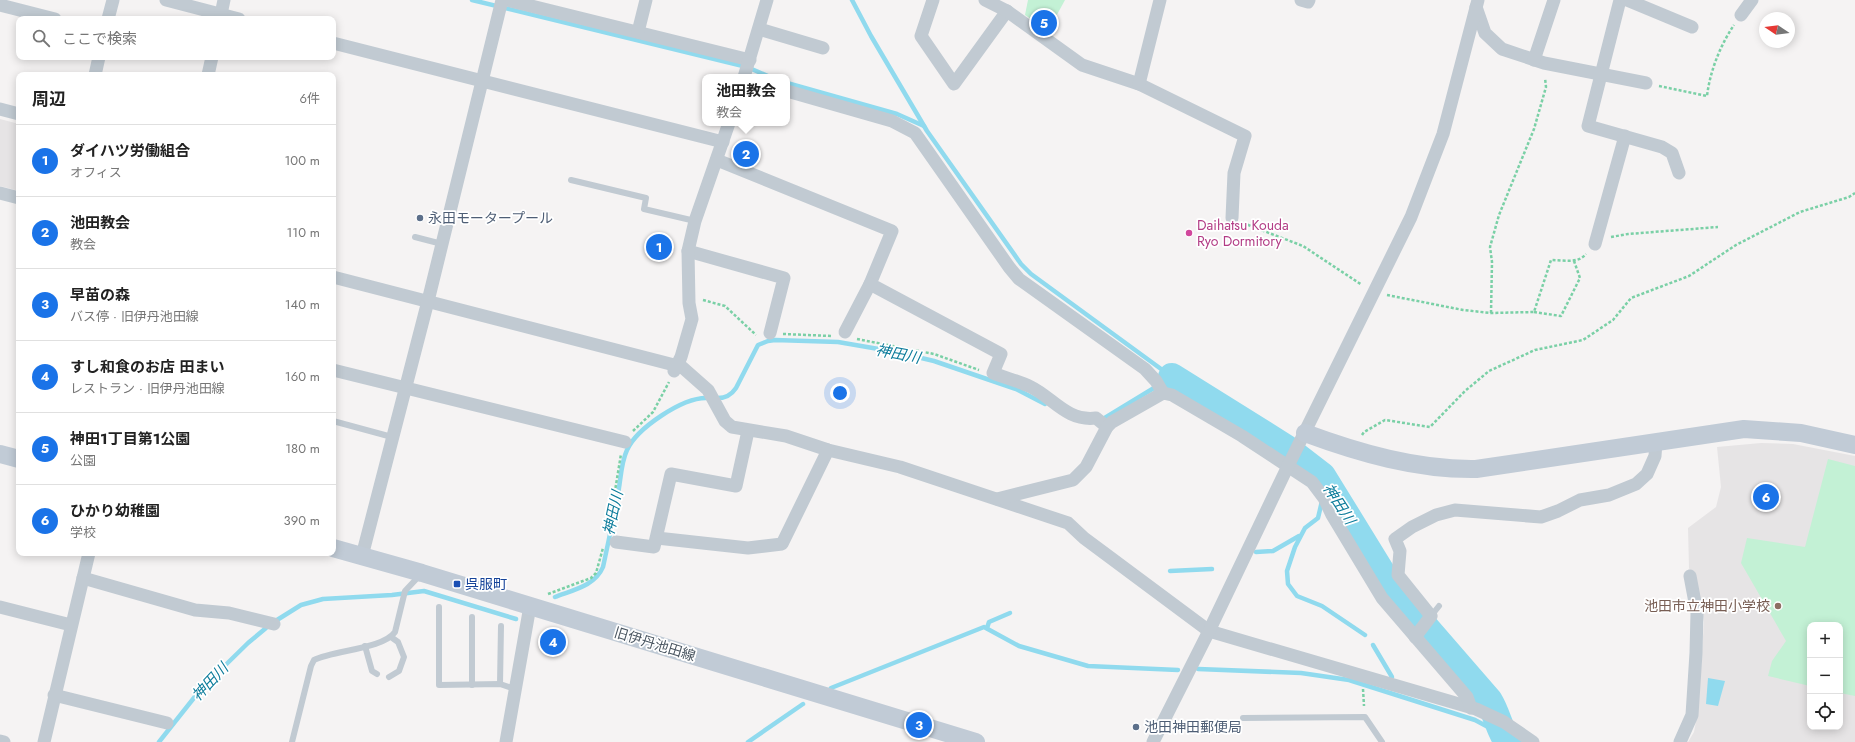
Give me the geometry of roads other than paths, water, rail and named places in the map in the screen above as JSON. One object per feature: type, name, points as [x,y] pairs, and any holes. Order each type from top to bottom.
[{"type":"street","points":[[109,16],[113,0]]},
{"type":"street","points":[[166,0],[217,16]]},
{"type":"street","points":[[220,16],[224,0]]},
{"type":"street","points":[[362,556],[428,301],[502,0]]},
{"type":"street","points":[[507,0],[750,60]]},
{"type":"street","points":[[638,32],[646,0]]},
{"type":"street","points":[[745,74],[767,0]]},
{"type":"street","points":[[934,0],[921,36],[954,84],[1007,11]]},
{"type":"street","points":[[985,0],[1007,11],[1082,65],[1139,84],[1245,136],[1234,173],[1232,218]]},
{"type":"street","points":[[1139,84],[1160,0]]},
{"type":"street","points":[[1301,0],[1308,2],[1308,0]]},
{"type":"street","points":[[1539,61],[1554,0]]},
{"type":"street","points":[[1620,0],[1588,126],[1662,147],[1672,153],[1678,173]]},
{"type":"street","points":[[1626,0],[1692,27]]},
{"type":"street","points":[[1741,15],[1752,0]]},
{"type":"street","points":[[1477,3],[1485,33],[1502,49],[1539,61],[1646,83]]},
{"type":"street","points":[[1153,742],[1209,631],[1302,437],[1411,217],[1443,134],[1477,3]]},
{"type":"street","points":[[0,5],[43,16]]},
{"type":"street","points":[[759,29],[823,48]]},
{"type":"street","points":[[336,44],[723,142]]},
{"type":"street","points":[[96,72],[98,60]]},
{"type":"street","points":[[209,72],[211,60]]},
{"type":"street","points":[[790,91],[892,121],[915,133],[1019,279],[1145,369],[1160,387],[1289,464],[1312,482],[1324,498],[1332,515],[1382,598],[1417,635],[1467,697],[1471,708]]},
{"type":"street","points":[[0,109],[16,113]]},
{"type":"street","points":[[676,368],[692,319],[688,251],[695,221],[728,126]]},
{"type":"street","points":[[1595,244],[1624,136]]},
{"type":"street","points":[[717,160],[892,231],[870,284],[845,332]]},
{"type":"street","points":[[0,193],[16,197]]},
{"type":"street","points":[[688,251],[784,278],[770,334]]},
{"type":"street","points":[[336,278],[686,370],[708,390],[729,425],[739,430],[786,436],[828,450],[900,466],[1068,523],[1127,570],[1209,631],[1471,708],[1504,722],[1533,742]]},
{"type":"street","points":[[870,284],[1001,354],[993,373],[1032,387],[1064,410],[1089,419],[1096,418],[1107,427]]},
{"type":"street","points":[[336,371],[625,442]]},
{"type":"street","points":[[997,499],[1073,480],[1086,467],[1107,427],[1160,387]]},
{"type":"street","points":[[1302,437],[1352,450],[1447,470],[1476,469],[1744,429],[1801,433],[1855,445]]},
{"type":"street","points":[[608,540],[654,547],[671,474],[736,486],[748,431]]},
{"type":"street","points":[[1417,635],[1433,614],[1398,575],[1400,551],[1395,539],[1412,527],[1430,518],[1455,510],[1541,517],[1558,512],[1580,500],[1609,494],[1636,484],[1647,474],[1655,456],[1656,442]]},
{"type":"street","points":[[656,538],[748,548],[782,544],[828,450]]},
{"type":"street","points":[[0,454],[16,458]]},
{"type":"street","name":"旧伊丹池田線","points":[[336,549],[362,556],[417,578],[530,606],[976,742]]},
{"type":"street","points":[[44,742],[88,556]]},
{"type":"street","points":[[1680,742],[1692,715],[1696,653],[1697,613],[1690,576]]},
{"type":"street","points":[[83,578],[195,610],[229,614],[274,624]]},
{"type":"street","points":[[506,742],[513,700],[517,689],[530,606]]},
{"type":"street","points":[[0,607],[71,625]]},
{"type":"street","points":[[54,695],[167,723]]},
{"type":"street","points":[[0,741],[4,742]]},
{"type":"lane","points":[[571,180],[646,198],[644,209],[695,221]]},
{"type":"lane","points":[[414,237],[442,244]]},
{"type":"lane","points":[[336,422],[392,437]]},
{"type":"lane","points":[[292,742],[311,666],[314,660],[391,637],[395,632],[405,591],[417,578]]},
{"type":"lane","points":[[439,607],[440,685],[500,684],[517,689]]},
{"type":"lane","points":[[472,617],[472,685]]},
{"type":"lane","points":[[500,684],[501,626]]},
{"type":"lane","points":[[389,677],[399,671],[404,657],[398,642],[391,637]]},
{"type":"lane","points":[[365,646],[372,671],[376,674]]},
{"type":"lane","points":[[1244,718],[1365,717],[1382,742]]},
{"type":"water","points":[[1708,678],[1725,681],[1718,706],[1706,704]]},
{"type":"waterway","points":[[472,0],[747,67],[763,74]]},
{"type":"waterway","points":[[852,0],[871,36],[927,131],[1021,264],[1031,274],[1172,377],[1103,419]]},
{"type":"waterway","points":[[790,84],[897,114],[924,126]]},
{"type":"waterway","name":"神田川","points":[[718,398],[731,394],[736,388],[758,345],[775,340],[838,342],[896,352],[934,361],[1016,389],[1045,404]]},
{"type":"waterway","name":"神田川","points":[[1172,377],[1287,449],[1322,476],[1391,588],[1489,701],[1502,732],[1508,742]]},
{"type":"waterway","name":"神田川","points":[[555,597],[589,583],[595,579],[603,567],[623,462],[632,441],[650,424],[673,409],[696,399],[706,398]]},
{"type":"waterway","name":"神田川","points":[[1324,492],[1326,482]]},
{"type":"waterway","points":[[1322,501],[1318,518],[1305,528],[1295,547],[1287,571],[1288,584],[1297,596],[1322,606],[1365,635]]},
{"type":"waterway","points":[[1256,552],[1273,551],[1299,536]]},
{"type":"waterway","points":[[1170,571],[1212,569]]},
{"type":"waterway","name":"神田川","points":[[277,620],[301,605],[323,599],[392,595],[424,591],[516,619]]},
{"type":"waterway","points":[[987,628],[989,622],[1010,613]]},
{"type":"waterway","points":[[831,688],[984,627],[1019,646],[1088,666],[1178,670]]},
{"type":"waterway","name":"神田川","points":[[159,742],[201,689],[248,643],[266,628]]},
{"type":"waterway","points":[[1373,645],[1392,677]]},
{"type":"waterway","points":[[1198,669],[1301,673],[1349,680],[1475,720],[1503,735]]},
{"type":"waterway","points":[[748,742],[803,704]]},
{"type":"place","name":"神田1丁目第1公園","points":[[1044,23]]},
{"type":"place","name":"池田教会","points":[[746,154]]},
{"type":"place","name":"永田モータープール","points":[[420,218]]},
{"type":"place","name":"Daihatsu Kouda Ryo Dormitory","points":[[1189,233]]},
{"type":"place","name":"ダイハツ労働組合","points":[[659,247]]},
{"type":"place","name":"ひかり幼稚園","points":[[1766,497]]},
{"type":"place","name":"呉服町","points":[[457,584]]},
{"type":"place","name":"池田市立神田小学校","points":[[1778,606]]},
{"type":"place","name":"すし和食のお店 田まい","points":[[553,642]]},
{"type":"place","name":"早苗の森","points":[[919,725]]},
{"type":"place","name":"池田神田郵便局","points":[[1136,727]]}]
